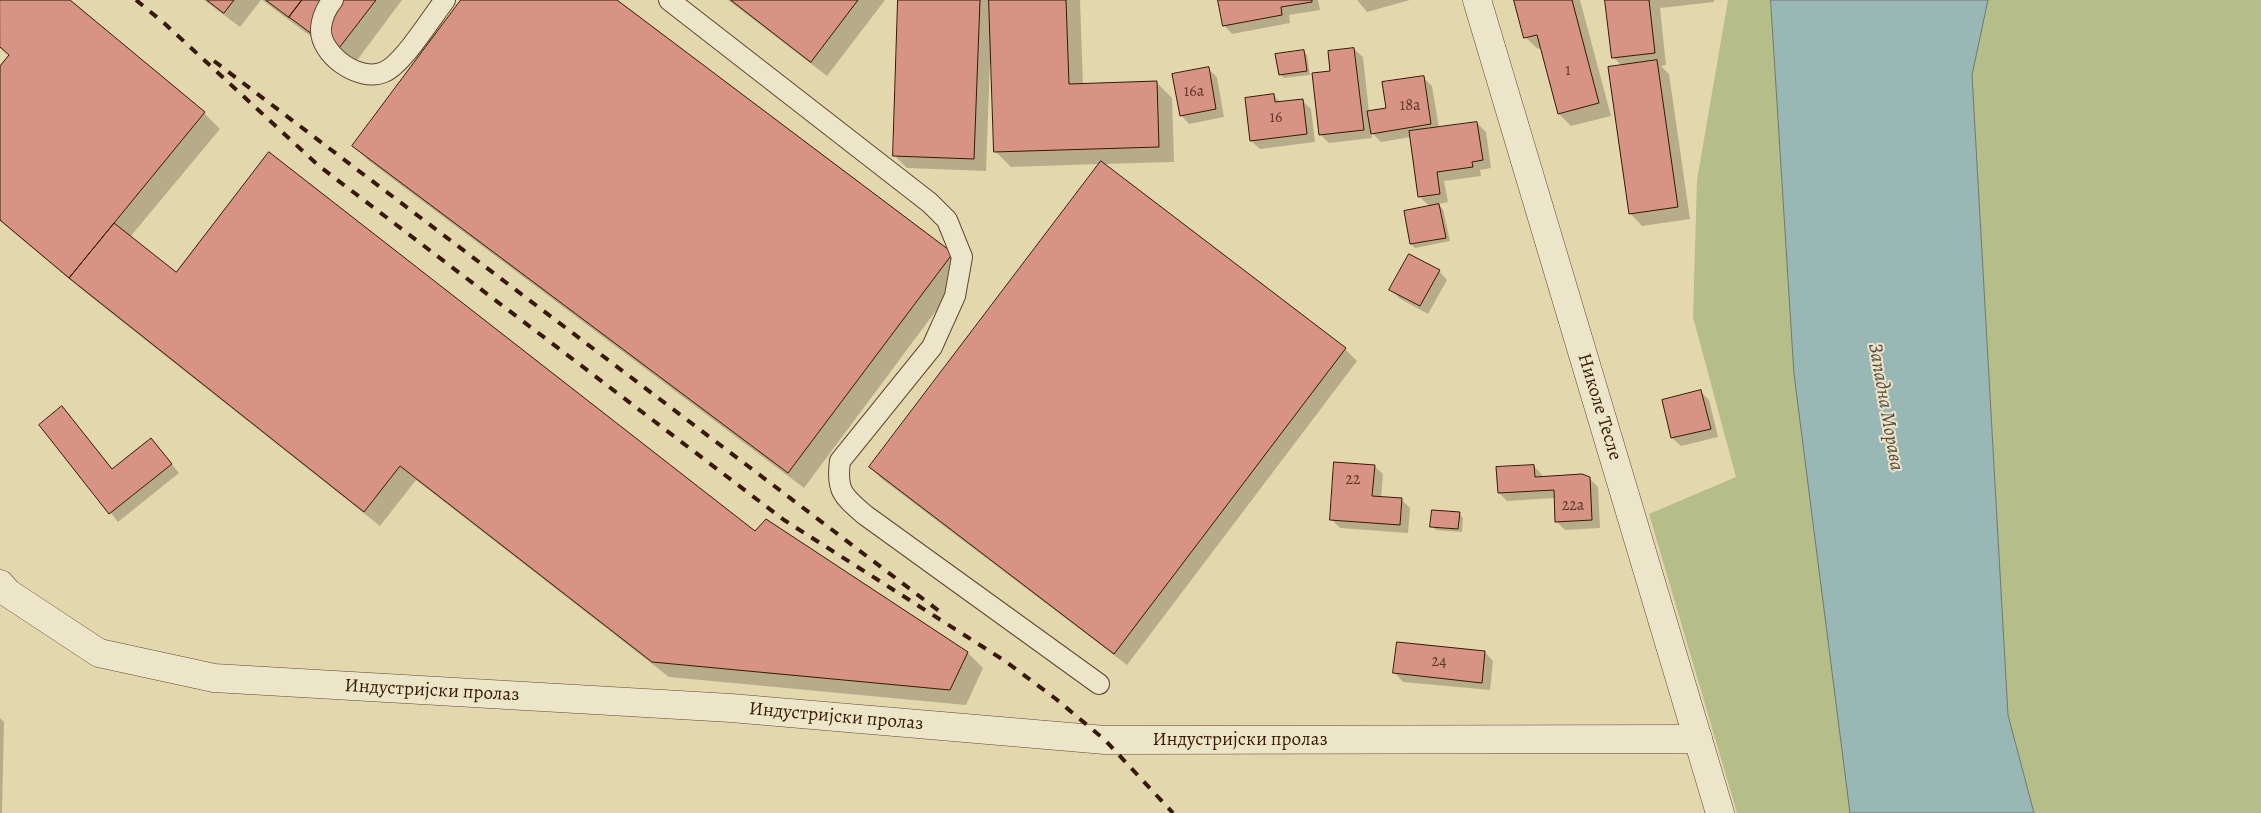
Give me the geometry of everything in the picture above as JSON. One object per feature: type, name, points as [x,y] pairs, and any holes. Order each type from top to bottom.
[{"type":"street","name":"Николе Тесле","points":[[1477,0],[1720,813]]},
{"type":"street","name":"Индустријски пролаз","points":[[0,584],[8,593],[99,653],[214,678],[731,708],[1104,740],[1698,739]]},
{"type":"lane","points":[[333,0],[328,7],[321,29],[324,43],[333,56],[354,72],[373,75],[382,73],[397,63],[445,0]]},
{"type":"lane","points":[[669,0],[930,203],[947,220],[962,257],[955,296],[932,347],[840,461],[837,480],[841,491],[865,515],[1099,684]]},
{"type":"green space","points":[[1728,0],[1771,0],[1794,374],[1850,813],[1737,813],[1649,514],[1736,477],[1693,317],[1697,180]]},
{"type":"green space","points":[[1988,0],[2261,0],[2261,813],[2034,813],[2008,715],[1972,75]]},
{"type":"water","name":"Западна Морава","points":[[1771,0],[1988,0],[1972,75],[2008,715],[2034,813],[1850,813],[1794,374]]},
{"type":"building","points":[[0,0],[70,0],[205,112],[69,278],[0,220],[0,66],[9,55],[0,47]]},
{"type":"building","points":[[207,0],[234,0],[224,13]]},
{"type":"building","points":[[266,0],[302,0],[289,17]]},
{"type":"building","points":[[302,0],[376,0],[336,52],[289,17]]},
{"type":"building","points":[[461,0],[617,0],[953,253],[788,473],[352,146]]},
{"type":"building","points":[[731,0],[858,0],[811,62]]},
{"type":"building","points":[[898,0],[980,0],[974,159],[893,156]]},
{"type":"building","points":[[989,0],[1066,0],[1069,84],[1157,81],[1159,147],[994,152]]},
{"type":"building","points":[[1218,0],[1312,0],[1312,2],[1281,7],[1282,15],[1223,26]]},
{"type":"building","points":[[1514,0],[1572,0],[1599,103],[1558,114],[1537,35],[1524,38]]},
{"type":"building","points":[[1605,0],[1649,0],[1655,53],[1612,58]]},
{"type":"building","points":[[1354,48],[1364,130],[1319,135],[1312,73],[1330,71],[1328,51]]},
{"type":"building","points":[[1304,50],[1307,71],[1279,75],[1275,54]]},
{"type":"building","points":[[1657,60],[1678,207],[1629,214],[1608,67]]},
{"type":"building","points":[[1209,67],[1216,109],[1180,116],[1172,74]]},
{"type":"building","points":[[1424,76],[1431,124],[1371,134],[1367,111],[1386,108],[1382,82]]},
{"type":"building","points":[[1274,94],[1275,102],[1303,99],[1307,134],[1250,141],[1245,98]]},
{"type":"building","points":[[1477,122],[1483,160],[1472,162],[1473,167],[1437,172],[1440,194],[1418,197],[1409,131]]},
{"type":"building","points":[[269,152],[755,531],[766,519],[968,652],[950,690],[652,662],[400,466],[364,512],[69,278],[114,223],[176,272]]},
{"type":"building","points":[[1101,161],[1346,348],[1114,654],[869,467]]},
{"type":"building","points":[[1439,204],[1446,238],[1410,244],[1404,211]]},
{"type":"building","points":[[1409,254],[1440,270],[1420,306],[1389,290]]},
{"type":"building","points":[[1701,390],[1711,429],[1671,438],[1662,400]]},
{"type":"building","points":[[62,406],[112,469],[151,438],[172,464],[109,514],[39,425]]},
{"type":"building","points":[[1334,462],[1375,465],[1372,496],[1402,498],[1400,525],[1330,520]]},
{"type":"building","points":[[1534,465],[1535,477],[1582,474],[1590,477],[1592,520],[1555,522],[1554,490],[1498,493],[1496,467]]},
{"type":"building","points":[[1432,510],[1460,512],[1458,529],[1430,527]]},
{"type":"building","points":[[1397,642],[1485,651],[1482,683],[1393,673]]},
{"type":"railway","points":[[136,0],[164,23],[319,166],[784,520],[1005,661],[1056,699],[1105,740],[1173,813]]},
{"type":"railway","points":[[214,61],[943,614]]}]
